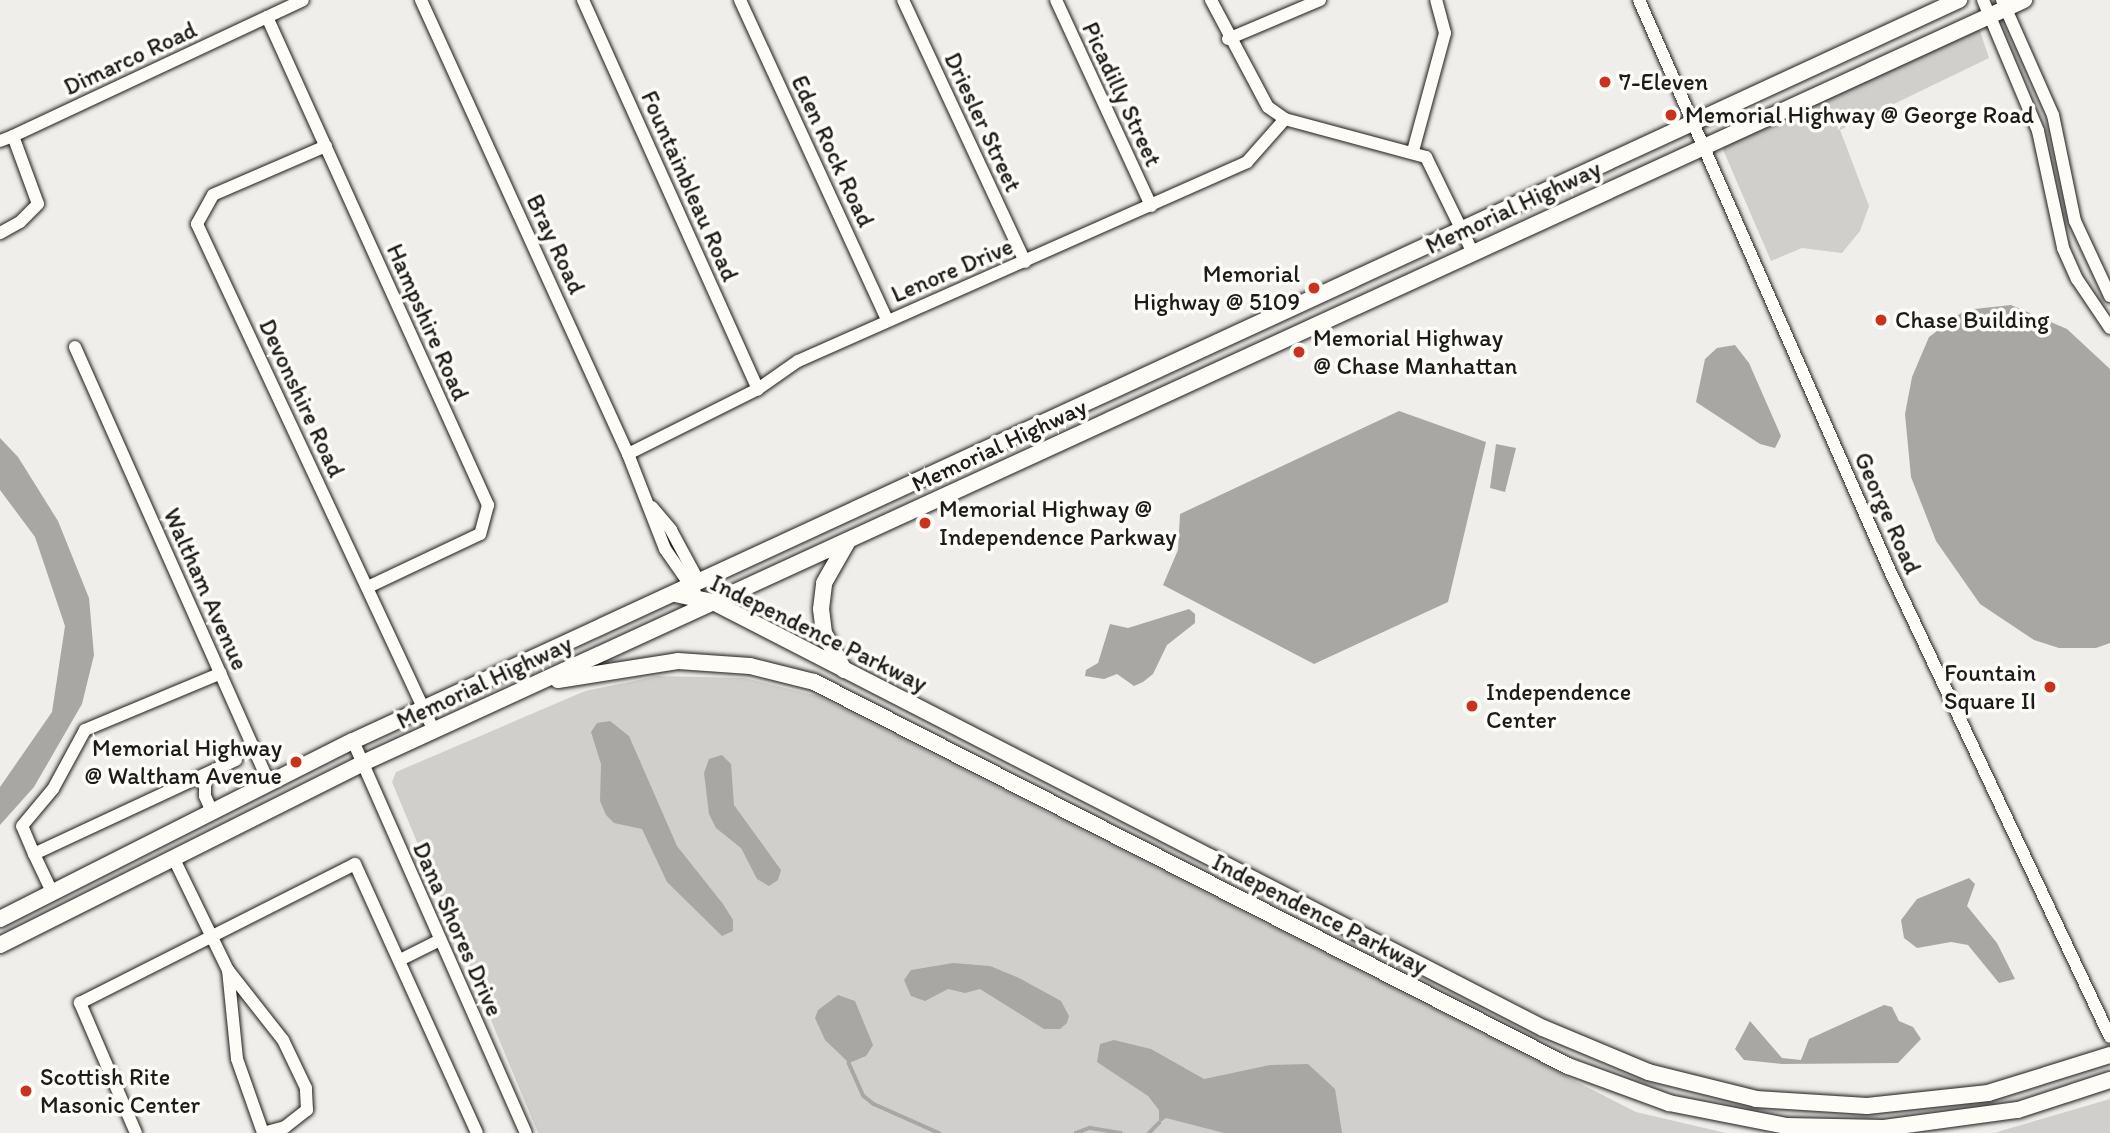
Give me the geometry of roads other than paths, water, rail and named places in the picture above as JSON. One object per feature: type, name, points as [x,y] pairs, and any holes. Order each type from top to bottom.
[{"type":"main road","name":"Memorial Highway","points":[[694,589],[899,489],[1959,0]]},
{"type":"main road","name":"Memorial Highway","points":[[0,945],[363,763],[1702,145],[1987,8],[2024,0]]},
{"type":"main road","points":[[1238,333],[1248,355]]},
{"type":"main road","points":[[1059,415],[1070,437]]},
{"type":"main road","points":[[899,489],[909,511]]},
{"type":"main road","points":[[844,670],[824,633],[821,609],[831,568],[850,539]]},
{"type":"main road","points":[[669,622],[694,589]]},
{"type":"main road","name":"Independence Parkway","points":[[672,594],[694,589],[718,600],[844,670],[1543,1028],[1675,1081],[1777,1101],[1889,1105],[2012,1087],[2110,1055]]},
{"type":"main road","name":"Memorial Highway","points":[[0,919],[353,741],[672,594]]},
{"type":"main road","name":"Independence Parkway","points":[[529,687],[678,661],[750,666],[814,682],[1558,1061],[1628,1090],[1693,1110],[1786,1126],[1884,1128],[2008,1112],[2110,1080]]},
{"type":"main road","points":[[270,782],[280,803]]},
{"type":"main road","points":[[53,894],[63,915]]},
{"type":"street","name":"Dimarco Road","points":[[0,233],[20,222],[38,204],[6,139],[303,0]]},
{"type":"street","name":"Bray Road","points":[[421,0],[652,507],[671,530],[694,589]]},
{"type":"street","name":"Fountainbleau Road","points":[[583,0],[758,389]]},
{"type":"street","name":"Eden Rock Road","points":[[740,0],[887,320]]},
{"type":"street","name":"Driesler Street","points":[[903,0],[1025,262]]},
{"type":"street","name":"Picadilly Street","points":[[1056,0],[1151,206]]},
{"type":"street","points":[[1210,0],[1228,39],[1268,107],[1285,119],[1413,151],[1426,157],[1437,171],[1472,251]]},
{"type":"street","points":[[1228,39],[1320,0]]},
{"type":"street","points":[[1413,151],[1445,33],[1436,0]]},
{"type":"street","name":"George Road","points":[[1639,0],[1890,571],[2110,1037]]},
{"type":"street","points":[[2004,4],[2057,126],[2079,234],[2110,296]]},
{"type":"street","points":[[1987,8],[2038,131],[2063,248],[2082,288],[2110,328]]},
{"type":"street","name":"Hampshire Road","points":[[267,17],[488,505],[480,534],[368,587]]},
{"type":"street","name":"Lenore Drive","points":[[628,454],[758,389],[798,361],[1247,162],[1285,119]]},
{"type":"street","name":"Devonshire Road","points":[[326,146],[213,195],[197,224],[434,731]]},
{"type":"street","name":"Waltham Avenue","points":[[75,347],[270,782]]},
{"type":"street","points":[[53,894],[22,826],[53,789],[85,730],[221,673]]},
{"type":"street","name":"Dana Shores Drive","points":[[353,741],[526,1133]]},
{"type":"street","points":[[34,854],[236,760]]},
{"type":"street","points":[[205,776],[205,796],[212,812]]},
{"type":"street","points":[[189,784],[205,796]]},
{"type":"street","points":[[174,859],[214,936],[228,970],[241,1077],[263,1133],[287,1130],[307,1110],[306,1088],[283,1040],[228,970]]},
{"type":"street","points":[[136,1133],[80,1003],[355,864],[477,1133]]},
{"type":"street","points":[[400,960],[440,940]]},
{"type":"waterway","points":[[849,1063],[864,1096],[874,1104],[939,1133]]},
{"type":"waterway","points":[[1149,1133],[1159,1123]]},
{"type":"waterway","points":[[1076,1133],[1090,1128],[1121,1133]]},
{"type":"place","name":"7-Eleven","points":[[1605,82]]},
{"type":"place","name":"Memorial Highway @ George Road","points":[[1671,115]]},
{"type":"place","name":"Memorial Highway @ 5109","points":[[1314,288]]},
{"type":"place","name":"Chase Building","points":[[1881,320]]},
{"type":"place","name":"Memorial Highway @ Chase Manhattan","points":[[1299,352]]},
{"type":"place","name":"Memorial Highway @ Independence Parkway","points":[[925,523]]},
{"type":"place","name":"Fountain Square II","points":[[2050,687]]},
{"type":"place","name":"Independence Center","points":[[1472,706]]},
{"type":"place","name":"Memorial Highway @ Waltham Avenue","points":[[296,762]]},
{"type":"place","name":"Scottish Rite Masonic Center","points":[[26,1091]]}]
